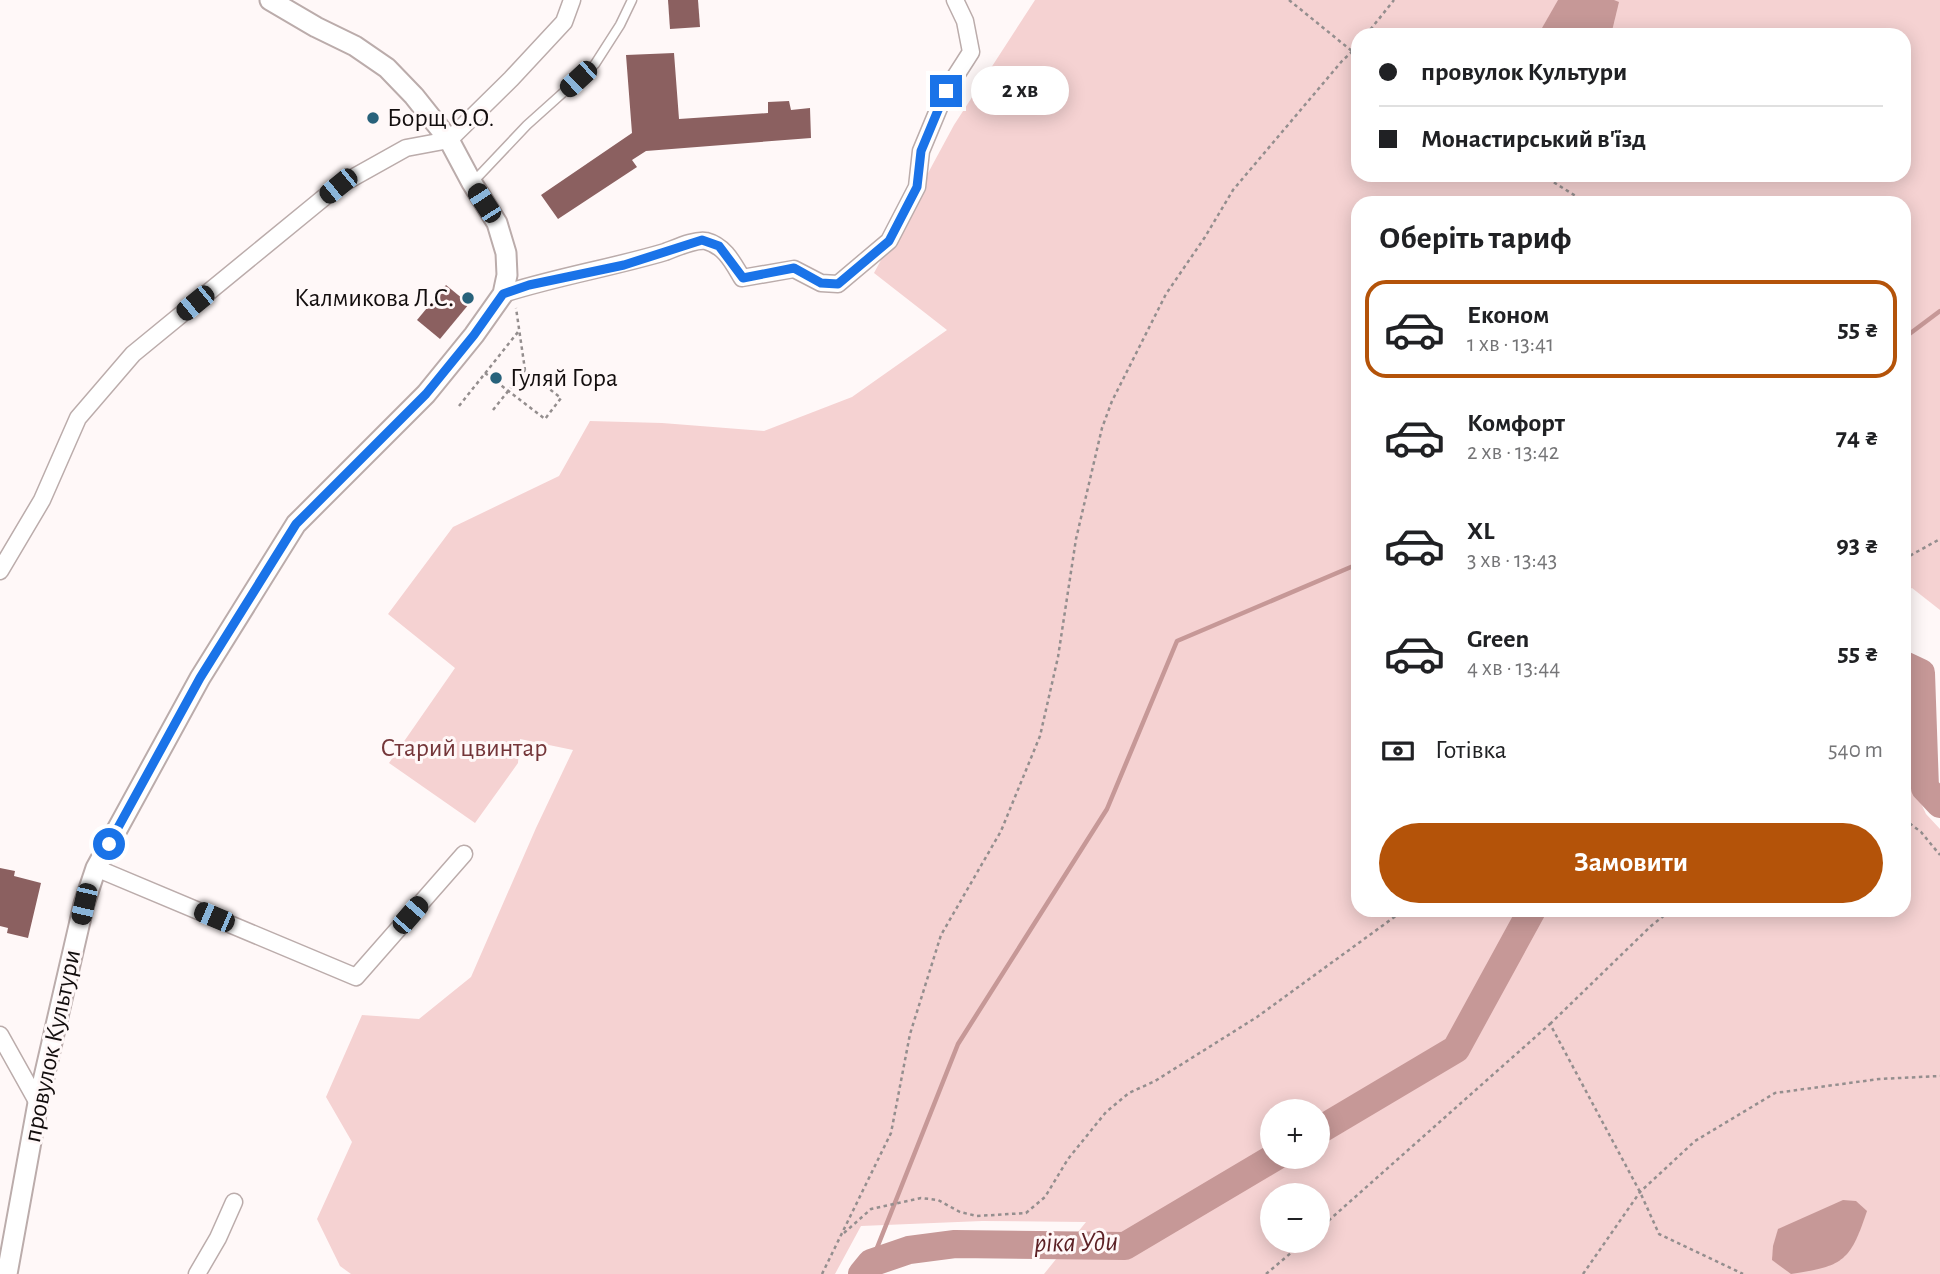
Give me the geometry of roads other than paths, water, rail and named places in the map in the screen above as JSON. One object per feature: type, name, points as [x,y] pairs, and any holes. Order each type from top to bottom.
[{"type":"street","name":"провулок Культури","points":[[7,1274],[38,1103],[84,904],[96,868],[200,678],[296,524],[426,394],[508,292],[506,253],[497,223],[472,184],[449,140],[414,96],[387,68],[355,46],[270,0]]},
{"type":"street","points":[[0,571],[42,500],[78,418],[133,354],[338,186],[407,148],[449,140],[564,22],[572,0]]},
{"type":"street","points":[[508,292],[624,265],[702,240],[719,246],[743,278],[794,268],[821,283],[838,284],[889,241],[917,187],[921,151],[946,91],[971,52],[965,21],[955,0]]},
{"type":"street","points":[[96,868],[356,977],[464,854]]},
{"type":"street","points":[[0,1035],[38,1103]]},
{"type":"street","points":[[197,1274],[218,1238],[234,1202]]},
{"type":"lane","points":[[472,184],[527,125],[595,64],[620,25],[632,0]]},
{"type":"waterway","points":[[1911,333],[1940,311]]},
{"type":"waterway","points":[[871,1263],[958,1044],[1107,809],[1177,641],[1351,567]]},
{"type":"waterway","name":"ріка Уди","points":[[1911,668],[1921,673],[1925,788],[1940,804]]},
{"type":"waterway","name":"ріка Уди","points":[[1330,1124],[1456,1049],[1528,917]]},
{"type":"waterway","name":"ріка Уди","points":[[862,1274],[871,1263],[909,1250],[955,1244],[1125,1246],[1260,1166]]},
{"type":"place","name":"Борщ О.О.","points":[[373,118]]},
{"type":"place","name":"Калмикова Л.С.","points":[[468,298]]},
{"type":"place","name":"Гуляй Гора","points":[[496,378]]},
{"type":"park label","name":"Старий цвинтар","points":[[464,748]]}]
